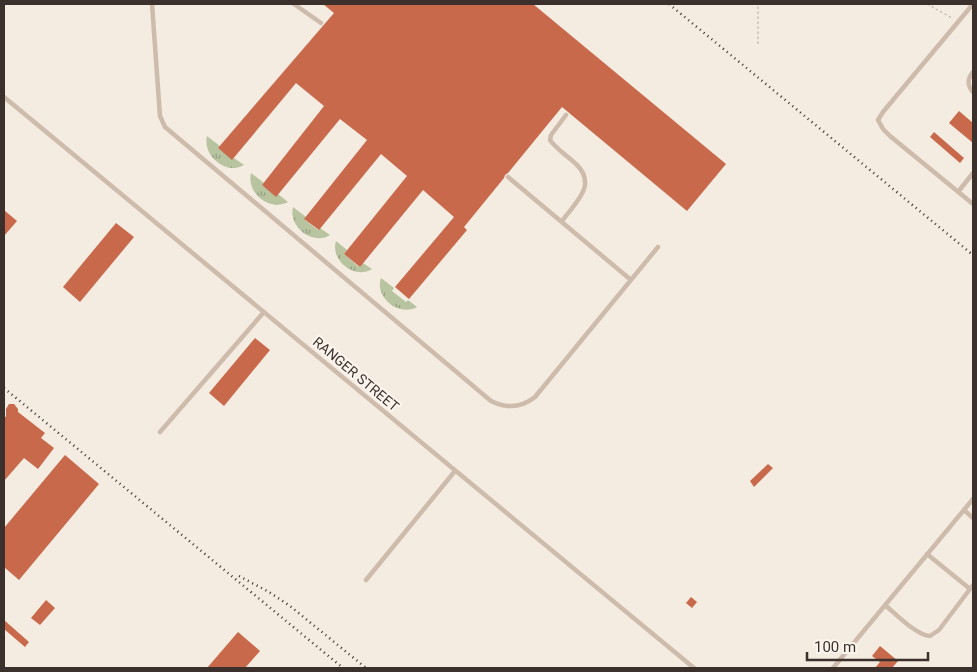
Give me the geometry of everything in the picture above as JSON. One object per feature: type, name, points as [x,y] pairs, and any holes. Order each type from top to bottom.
[{"type":"lane","points":[[152,4],[160,116],[165,127],[491,401],[500,406],[509,407],[528,403],[535,397],[658,247]]},
{"type":"lane","points":[[294,4],[321,23]]},
{"type":"lane","points":[[973,4],[878,120],[890,136],[973,204]]},
{"type":"lane","points":[[973,72],[968,81],[973,92]]},
{"type":"lane","name":"RANGER STREET","points":[[4,97],[694,668]]},
{"type":"lane","points":[[562,221],[585,190],[586,181],[585,176],[577,165],[550,140],[551,135],[566,115]]},
{"type":"lane","points":[[958,192],[973,173]]},
{"type":"lane","points":[[508,177],[631,280]]},
{"type":"lane","points":[[160,432],[264,312]]},
{"type":"lane","points":[[366,580],[455,472]]},
{"type":"lane","points":[[833,668],[973,499]]},
{"type":"lane","points":[[964,510],[973,518]]},
{"type":"lane","points":[[885,605],[924,635],[930,636],[938,630],[971,587],[927,554]]},
{"type":"path","points":[[758,4],[758,44]]},
{"type":"path","points":[[927,4],[944,15],[959,21]]},
{"type":"green space","points":[[207,136],[232,159],[234,158],[244,165],[230,168],[217,162],[208,150]]},
{"type":"green space","points":[[251,173],[276,196],[278,194],[288,202],[274,204],[261,199],[252,187]]},
{"type":"green space","points":[[293,207],[318,230],[320,228],[330,235],[316,238],[303,232],[294,221]]},
{"type":"green space","points":[[336,241],[347,250],[344,254],[359,267],[363,263],[372,269],[358,272],[345,266],[337,255]]},
{"type":"green space","points":[[381,278],[394,288],[392,291],[406,302],[408,300],[417,307],[403,310],[390,304],[381,292]]},
{"type":"building","points":[[323,4],[533,4],[726,164],[687,211],[562,107],[464,227],[467,230],[409,299],[395,287],[454,217],[423,190],[360,267],[344,254],[407,176],[381,154],[319,230],[304,219],[367,140],[340,119],[276,197],[262,185],[324,106],[296,83],[232,160],[218,148],[334,13]]},
{"type":"building","points":[[959,111],[973,123],[973,143],[949,123]]},
{"type":"building","points":[[934,132],[964,158],[960,163],[930,137]]},
{"type":"building","points":[[4,210],[17,221],[4,236]]},
{"type":"building","points":[[116,223],[134,237],[80,302],[63,287]]},
{"type":"building","points":[[255,338],[270,350],[224,406],[209,393]]},
{"type":"building","points":[[9,404],[14,404],[18,412],[45,433],[41,438],[54,448],[38,469],[24,458],[4,481],[4,416],[6,417],[6,409]]},
{"type":"building","points":[[65,455],[99,484],[19,580],[4,567],[4,528]]},
{"type":"building","points":[[768,464],[773,468],[754,487],[750,481]]},
{"type":"building","points":[[691,597],[697,602],[692,608],[686,603]]},
{"type":"building","points":[[46,600],[55,608],[40,625],[31,618]]},
{"type":"building","points":[[4,620],[29,642],[25,647],[4,629]]},
{"type":"building","points":[[238,632],[260,651],[245,668],[207,668]]},
{"type":"building","points":[[880,646],[898,661],[892,668],[875,668],[880,662],[872,656]]},
{"type":"railway","points":[[669,4],[973,255]]},
{"type":"railway","points":[[4,388],[343,668]]},
{"type":"railway","points":[[239,576],[290,606],[366,668]]}]
